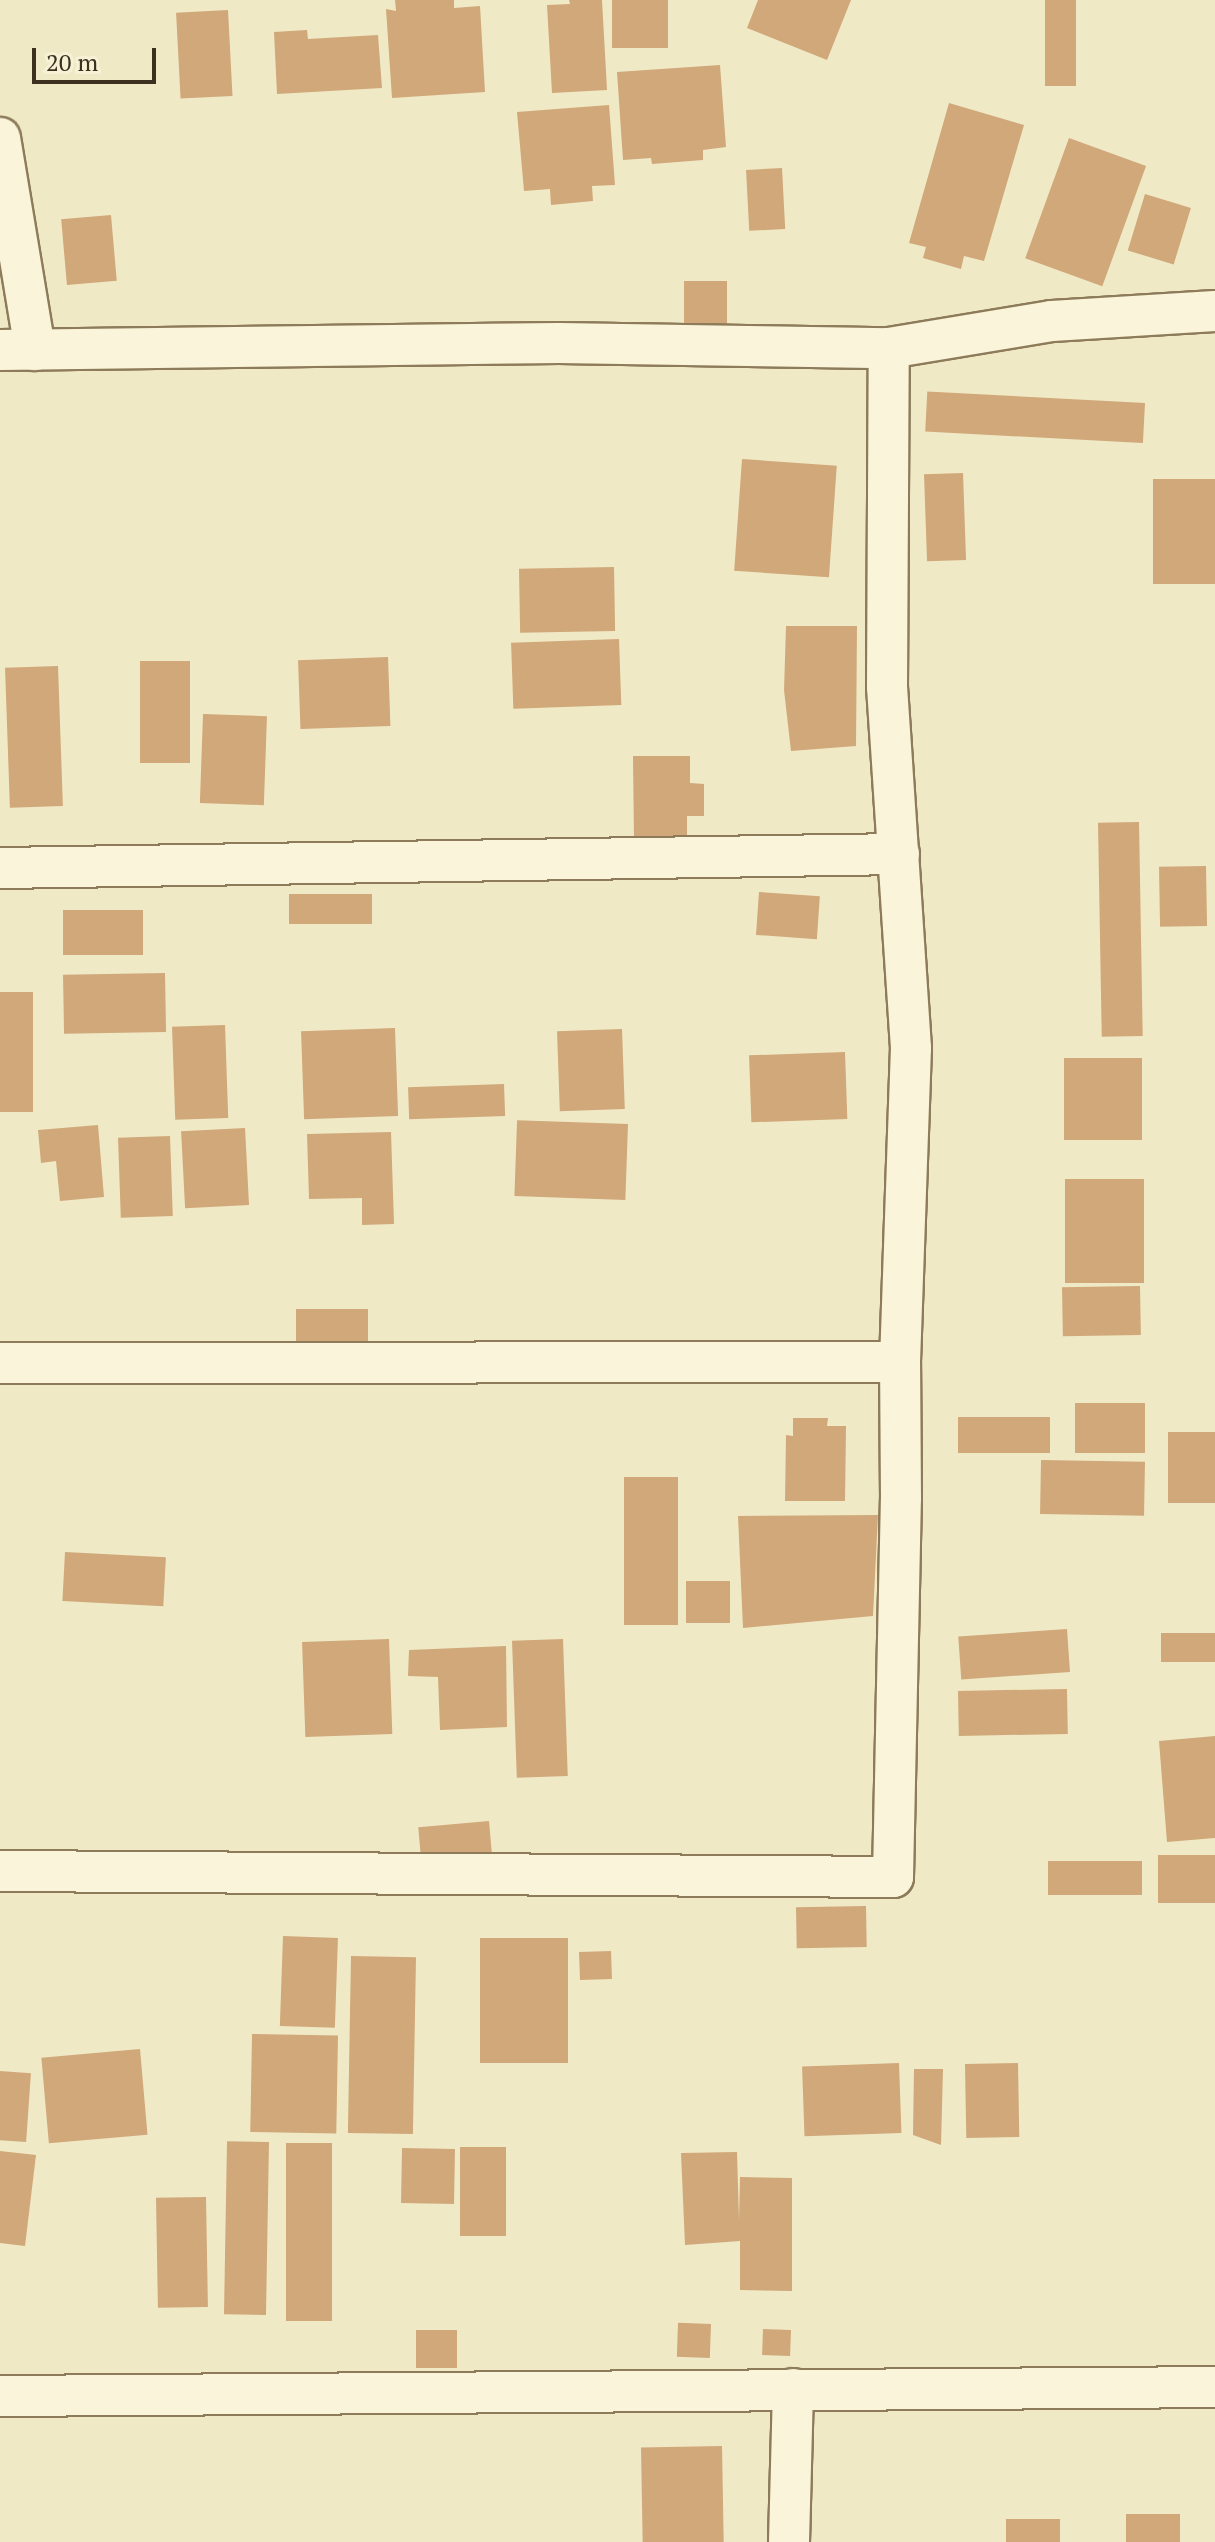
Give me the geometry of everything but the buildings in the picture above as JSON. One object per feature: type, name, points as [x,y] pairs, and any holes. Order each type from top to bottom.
[{"type":"street","points":[[0,138],[17,350],[559,343],[889,348],[1052,321],[1215,311]]},
{"type":"street","points":[[0,1871],[893,1877],[901,1514],[900,1362],[911,1048],[887,687],[889,348]]},
{"type":"street","points":[[0,868],[899,854]]},
{"type":"street","points":[[0,1363],[900,1362]]},
{"type":"street","points":[[0,2396],[1215,2387]]},
{"type":"street","points":[[789,2542],[793,2389]]}]
